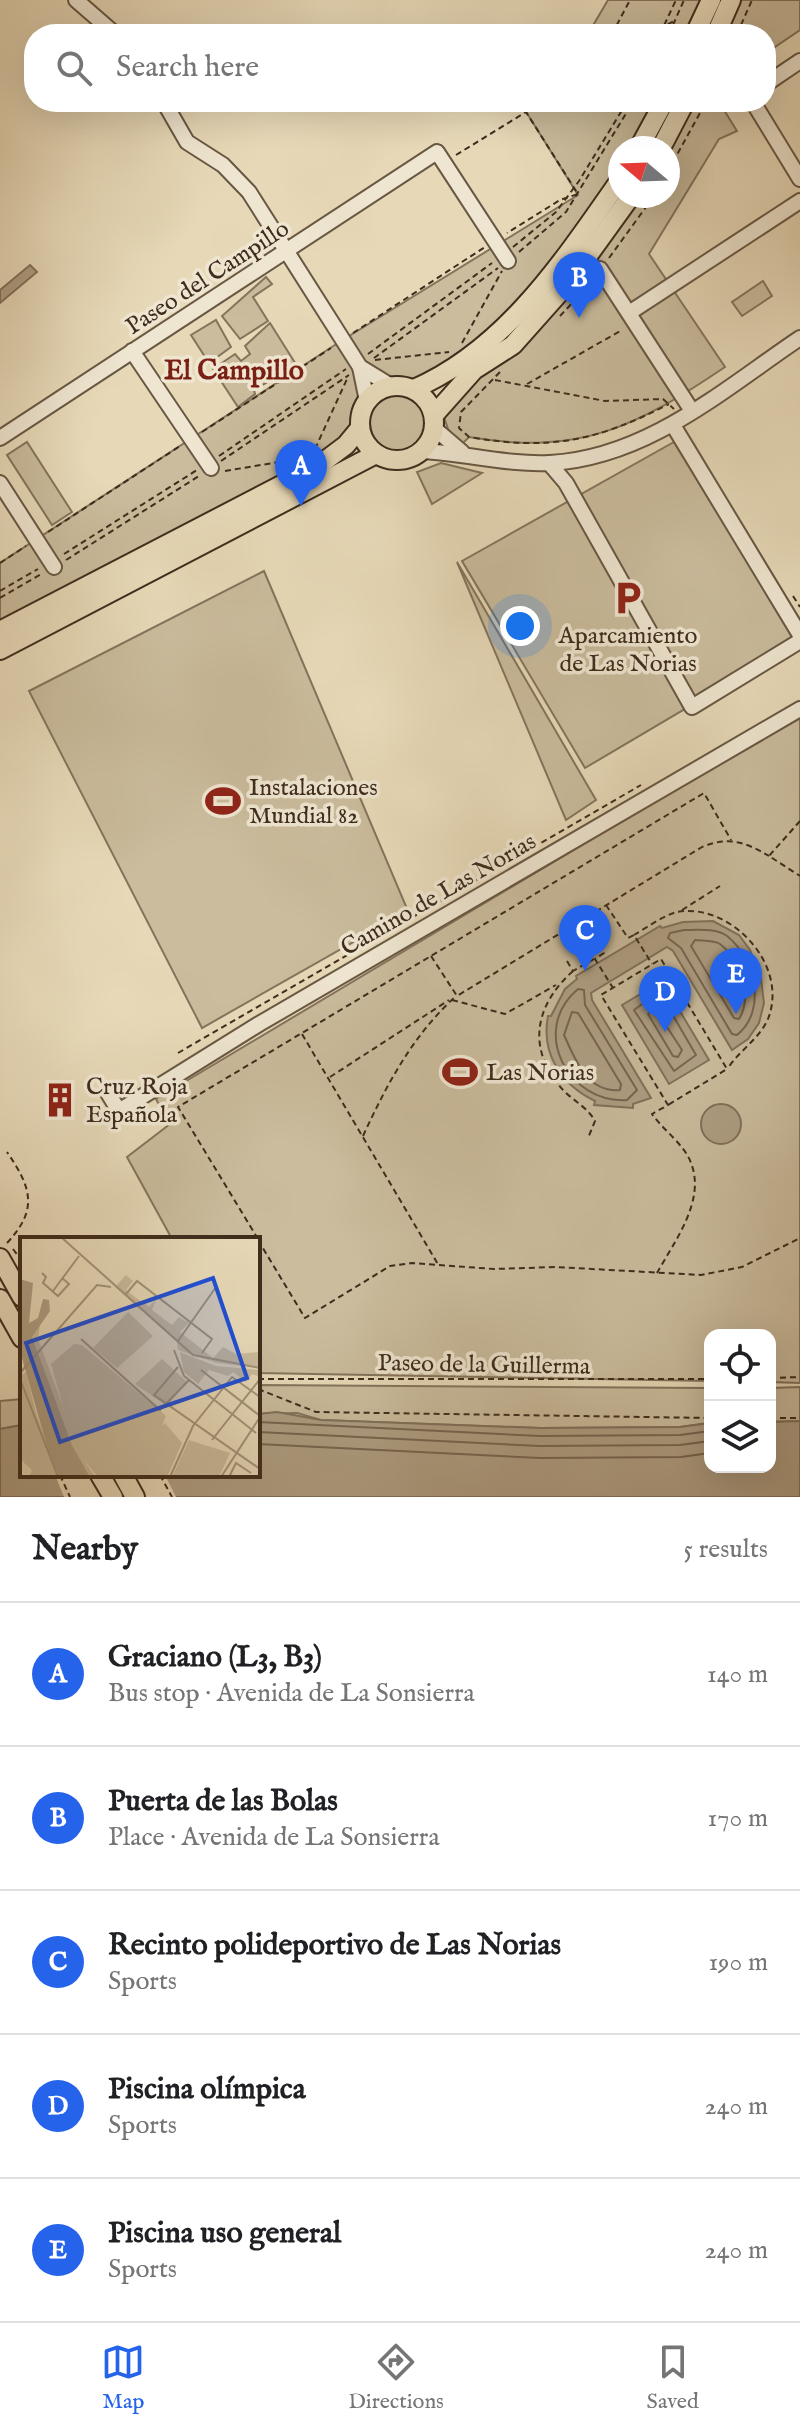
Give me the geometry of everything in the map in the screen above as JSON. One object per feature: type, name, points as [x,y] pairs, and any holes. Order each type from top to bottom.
[{"type":"main road","points":[[700,24],[711,0]]},
{"type":"main road","points":[[720,24],[731,0]]},
{"type":"main road","points":[[646,136],[659,112]]},
{"type":"main road","points":[[667,136],[680,112]]},
{"type":"main road","points":[[414,389],[445,375],[500,332],[557,269],[608,197]]},
{"type":"main road","points":[[434,421],[423,395],[414,389],[391,386],[367,401],[360,414],[360,428],[368,447],[376,454],[399,461],[422,451],[434,421],[474,370],[513,345],[569,282],[622,208]]},
{"type":"main road","points":[[0,631],[318,466],[335,455],[360,428]]},
{"type":"main road","points":[[0,650],[376,454]]},
{"type":"main road","points":[[4,1251],[20,1292]]},
{"type":"main road","points":[[0,1299],[20,1345]]},
{"type":"main road","points":[[101,1477],[113,1497]]},
{"type":"main road","points":[[124,1477],[135,1497]]},
{"type":"street","points":[[76,0],[104,24]]},
{"type":"street","points":[[776,77],[800,61]]},
{"type":"street","points":[[170,112],[187,142],[223,165],[249,192],[358,364],[391,386]]},
{"type":"street","points":[[759,112],[800,179]]},
{"type":"street","points":[[441,157],[506,258]]},
{"type":"street","name":"Paseo del Campillo","points":[[0,438],[286,251],[441,157]]},
{"type":"street","points":[[632,317],[800,201]]},
{"type":"street","points":[[549,463],[566,483],[692,707],[800,638],[682,418],[632,317],[600,269]]},
{"type":"street","points":[[422,451],[549,463],[627,448],[682,418],[800,338]]},
{"type":"street","points":[[132,351],[211,468]]},
{"type":"street","points":[[358,364],[367,401]]},
{"type":"street","points":[[434,421],[466,454]]},
{"type":"street","points":[[566,483],[570,469],[578,459]]},
{"type":"street","points":[[0,483],[52,565]]},
{"type":"street","name":"Camino de Las Norias","points":[[108,1093],[119,1111],[259,1024],[800,709]]},
{"type":"path","points":[[617,24],[630,0]]},
{"type":"path","points":[[665,24],[676,0]]},
{"type":"path","points":[[673,24],[684,0]]},
{"type":"path","points":[[741,24],[752,0]]},
{"type":"path","points":[[669,24],[675,20]]},
{"type":"path","points":[[441,157],[526,112],[578,194]]},
{"type":"path","points":[[506,258],[458,351],[370,361],[496,269],[506,258],[556,212],[621,112]]},
{"type":"path","points":[[0,598],[211,468],[566,212],[627,112]]},
{"type":"path","points":[[680,149],[700,112]]},
{"type":"path","points":[[0,563],[495,241],[578,194]]},
{"type":"path","points":[[526,385],[595,348],[632,317]]},
{"type":"path","points":[[0,591],[157,505],[348,375],[312,456]]},
{"type":"path","points":[[669,404],[632,423],[558,444],[469,437],[459,428],[461,412],[494,379],[605,401],[663,399],[669,404],[682,418]]},
{"type":"path","points":[[211,468],[298,459]]},
{"type":"path","name":"Camino de Las Norias","points":[[178,1053],[640,786]]},
{"type":"path","points":[[257,1237],[178,1107],[704,793],[731,840]]},
{"type":"path","points":[[769,856],[800,821]]},
{"type":"path","points":[[328,1078],[605,904],[702,847],[719,840],[742,841],[800,876]]},
{"type":"path","points":[[605,904],[628,938],[720,886]]},
{"type":"path","points":[[657,1274],[684,1226],[694,1193],[691,1162],[652,1114],[727,1069],[764,1029],[772,1007],[768,973],[751,941],[728,921],[707,913],[681,910]]},
{"type":"path","points":[[451,1000],[505,1014],[596,960],[604,953],[581,919]]},
{"type":"path","points":[[635,936],[652,964]]},
{"type":"path","points":[[431,955],[457,996]]},
{"type":"path","points":[[668,1105],[601,995],[661,959],[727,1069]]},
{"type":"path","points":[[596,960],[613,988]]},
{"type":"path","points":[[567,961],[573,971]]},
{"type":"path","points":[[560,982],[542,1011],[538,1025],[540,1045],[550,1071],[563,1089],[595,1121],[588,1138]]},
{"type":"path","points":[[363,1136],[382,1095],[426,1024],[457,996]]},
{"type":"path","points":[[301,1033],[440,1267]]},
{"type":"path","points":[[4,1251],[25,1219],[30,1196],[7,1152]]},
{"type":"path","points":[[260,1242],[305,1318],[390,1266],[412,1263],[440,1267],[556,1267],[701,1275],[742,1267],[800,1238]]},
{"type":"path","points":[[776,1378],[800,1377]]},
{"type":"path","name":"Paseo de la Guillerma","points":[[260,1379],[704,1379]]},
{"type":"path","points":[[260,1390],[316,1412],[704,1418]]},
{"type":"path","points":[[776,1418],[800,1418]]},
{"type":"path","points":[[61,1477],[70,1497]]},
{"type":"path","points":[[161,1477],[172,1497]]},
{"type":"shaded area","points":[[608,0],[711,0],[700,24],[594,24]]},
{"type":"shaded area","points":[[730,0],[800,0],[800,30],[776,46],[776,24],[719,24]]},
{"type":"shaded area","points":[[526,112],[659,112],[646,136],[608,136],[608,195],[500,333],[414,389],[391,386],[361,368],[367,401],[346,445],[0,631],[0,563],[341,341],[578,195]]},
{"type":"shaded area","points":[[681,112],[725,112],[737,131],[719,139],[680,203],[680,136],[672,136]]},
{"type":"shaded area","points":[[621,208],[677,208],[649,254],[725,367],[663,406],[605,432],[543,443],[469,437],[461,445],[451,438],[444,417],[452,403],[489,367]]},
{"type":"shaded area","points":[[266,277],[272,284],[253,297],[268,321],[240,339],[222,316]]},
{"type":"shaded area","points":[[763,281],[772,296],[742,316],[732,302]]},
{"type":"shaded area","points":[[216,320],[231,347],[209,363],[191,335]]},
{"type":"shaded area","points":[[270,323],[297,366],[254,390],[255,394],[238,407],[213,369],[235,354],[241,361],[250,354],[245,346]]},
{"type":"shaded area","points":[[398,395],[418,403],[426,423],[418,443],[398,451],[378,443],[370,423],[378,403]]},
{"type":"shaded area","name":"Aparcamiento de Las Norias","points":[[681,438],[800,641],[585,768],[462,561]]},
{"type":"shaded area","points":[[27,442],[72,512],[52,525],[7,455]]},
{"type":"shaded area","points":[[441,463],[482,473],[432,504],[417,472]]},
{"type":"shaded area","points":[[457,562],[596,800],[566,820]]},
{"type":"shaded area","name":"Instalaciones Mundial 82","points":[[264,571],[408,911],[202,1028],[29,691]]},
{"type":"shaded area","points":[[800,715],[800,1383],[776,1382],[776,1329],[704,1329],[704,1381],[260,1373],[260,1237],[171,1237],[127,1157],[170,1124],[156,1099]]},
{"type":"shaded area","points":[[260,1385],[704,1388],[704,1424],[680,1427],[540,1428],[321,1420],[297,1413],[260,1414]]},
{"type":"shaded area","points":[[800,1387],[800,1421],[776,1422],[776,1388]]},
{"type":"shaded area","points":[[20,1399],[20,1425],[0,1429],[0,1401]]},
{"type":"water","points":[[30,265],[37,272],[0,303],[0,290]]},
{"type":"water","points":[[713,921],[739,935],[750,950],[761,979],[764,1003],[759,1023],[748,1039],[732,1050],[673,951],[667,947],[591,993],[592,1000],[651,1098],[633,1104],[633,1108],[594,1105],[595,1101],[563,1076],[547,1042],[548,1016],[551,1016],[565,989],[577,979],[576,976],[660,926]]},
{"type":"water","points":[[662,981],[709,1060],[669,1084],[622,1005]]},
{"type":"water","points":[[721,1104],[735,1110],[741,1124],[735,1138],[721,1144],[707,1138],[701,1124],[707,1110]]},
{"type":"water","points":[[277,1412],[321,1420],[540,1428],[680,1427],[704,1424],[704,1473],[776,1473],[776,1422],[800,1421],[800,1497],[0,1497],[0,1429],[20,1425],[20,1477],[260,1477],[260,1414]]},
{"type":"pier","points":[[56,1477],[166,1477],[176,1497],[64,1497]]},
{"type":"place","name":"Puerta de las Bolas","points":[[579,318]]},
{"type":"place","name":"Graciano (L3, B3)","points":[[301,506]]},
{"type":"place","name":"Aparcamiento de Las Norias","points":[[628,598]]},
{"type":"place","name":"Instalaciones Mundial 82","points":[[223,801]]},
{"type":"place","name":"Recinto polideportivo de Las Norias","points":[[585,971]]},
{"type":"place","name":"Piscina uso general","points":[[736,1014]]},
{"type":"place","name":"Piscina olímpica","points":[[665,1032]]},
{"type":"place","name":"Las Norias","points":[[460,1072]]},
{"type":"place","name":"Cruz Roja Española","points":[[60,1100]]},
{"type":"district","name":"El Campillo","points":[[234,369]]}]
